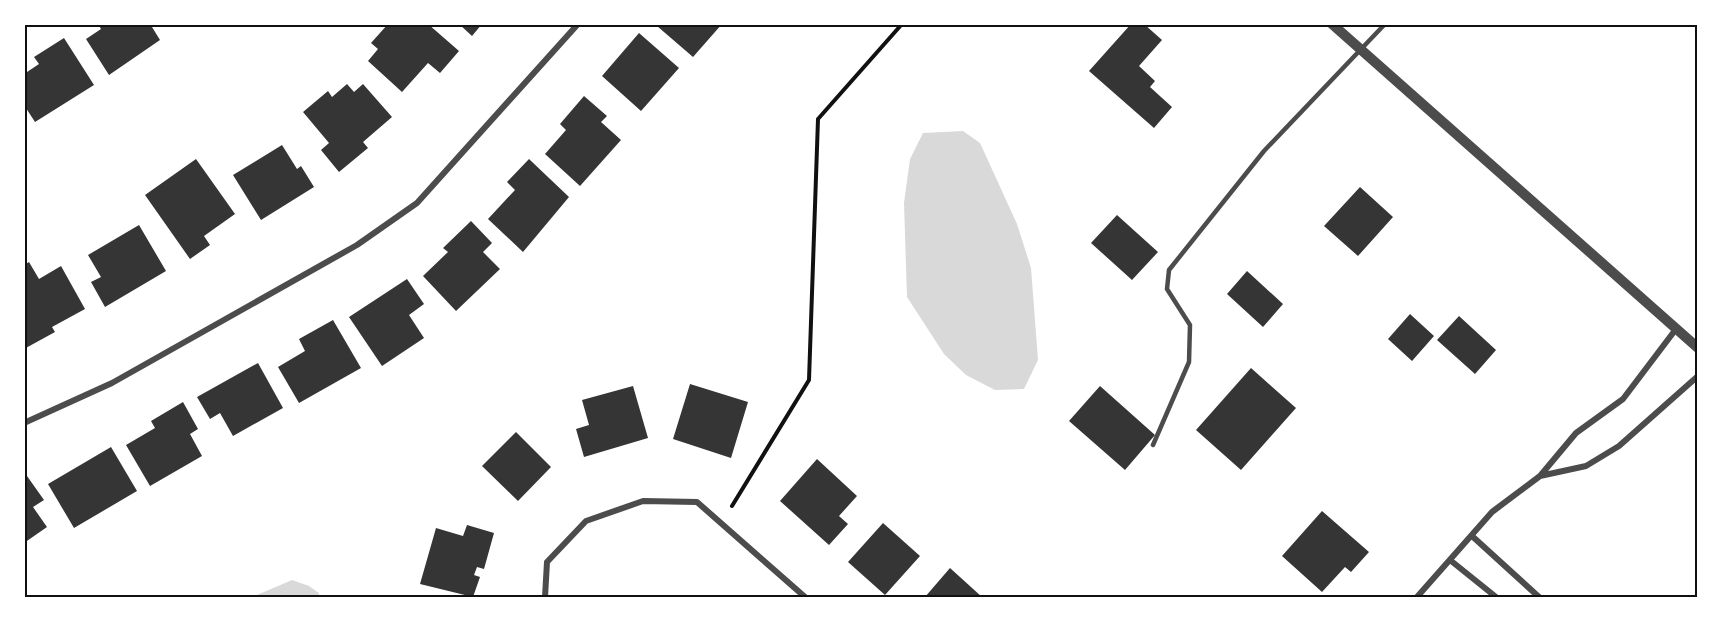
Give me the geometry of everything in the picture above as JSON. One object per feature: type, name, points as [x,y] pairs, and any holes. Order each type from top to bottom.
[{"type":"street","points":[[24,423],[33,421],[122,378],[357,245],[417,203],[578,24]]},
{"type":"street","points":[[1332,24],[1698,348]]},
{"type":"street","points":[[1417,597],[1492,512],[1540,476],[1576,433],[1623,399],[1676,329]]},
{"type":"street","points":[[1540,476],[1586,466],[1619,446],[1698,376]]},
{"type":"street","points":[[545,597],[547,562],[586,521],[642,501],[697,502],[805,597]]},
{"type":"street","points":[[1472,536],[1539,597]]},
{"type":"street","points":[[1450,560],[1496,597]]},
{"type":"lane","points":[[1153,445],[1189,362],[1190,325],[1167,289],[1169,270],[1264,151],[1385,24]]},
{"type":"path","points":[[732,506],[809,380],[818,119],[902,24]]},
{"type":"shaded area","points":[[963,131],[980,143],[1017,224],[1031,268],[1038,360],[1024,389],[995,390],[966,375],[944,354],[907,297],[904,203],[910,159],[923,133]]},
{"type":"shaded area","points":[[292,580],[309,586],[319,593],[319,597],[252,597]]},
{"type":"building","points":[[98,24],[156,24],[152,27],[160,40],[109,75],[86,39],[101,29]]},
{"type":"building","points":[[388,24],[428,24],[459,51],[440,73],[428,63],[402,92],[368,61],[378,49],[371,43]]},
{"type":"building","points":[[459,24],[482,24],[472,36]]},
{"type":"building","points":[[659,24],[722,24],[693,57],[657,26]]},
{"type":"building","points":[[1131,24],[1144,24],[1162,40],[1139,66],[1155,81],[1150,87],[1172,107],[1154,128],[1089,71]]},
{"type":"building","points":[[639,33],[679,68],[641,111],[602,76]]},
{"type":"building","points":[[64,38],[94,85],[35,122],[24,105],[24,74],[39,64],[34,57]]},
{"type":"building","points":[[347,84],[354,92],[363,84],[392,117],[363,142],[368,148],[339,172],[321,150],[329,143],[303,112],[328,91],[332,97]]},
{"type":"building","points":[[584,96],[607,116],[601,122],[621,140],[580,186],[545,154],[566,130],[560,124]]},
{"type":"building","points":[[282,145],[297,169],[301,166],[314,187],[261,220],[233,175]]},
{"type":"building","points":[[196,159],[235,214],[204,236],[210,245],[190,259],[145,195]]},
{"type":"building","points":[[529,159],[569,197],[523,252],[488,219],[515,190],[507,182]]},
{"type":"building","points":[[1360,187],[1393,217],[1358,256],[1324,226]]},
{"type":"building","points":[[1117,215],[1158,252],[1132,280],[1091,243]]},
{"type":"building","points":[[471,221],[492,243],[483,252],[500,269],[456,311],[423,276],[448,252],[443,248]]},
{"type":"building","points":[[139,225],[166,271],[105,307],[91,282],[101,277],[88,255]]},
{"type":"building","points":[[29,262],[39,279],[61,266],[85,309],[52,327],[55,332],[24,349],[24,265]]},
{"type":"building","points":[[1247,271],[1283,304],[1263,327],[1227,294]]},
{"type":"building","points":[[407,279],[424,304],[409,315],[424,338],[382,366],[349,317]]},
{"type":"building","points":[[1410,314],[1434,336],[1412,361],[1388,339]]},
{"type":"building","points":[[1459,316],[1496,350],[1475,374],[1437,340]]},
{"type":"building","points":[[333,320],[361,368],[299,403],[278,367],[305,351],[299,339]]},
{"type":"building","points":[[258,363],[283,408],[233,436],[220,413],[210,419],[197,397]]},
{"type":"building","points":[[1251,368],[1296,408],[1241,470],[1196,430]]},
{"type":"building","points":[[690,384],[748,402],[731,458],[673,439]]},
{"type":"building","points":[[633,386],[648,438],[584,457],[576,429],[589,425],[582,400]]},
{"type":"building","points":[[1100,386],[1155,435],[1125,470],[1069,421]]},
{"type":"building","points":[[183,402],[198,429],[190,434],[202,456],[150,486],[126,445],[155,428],[151,421]]},
{"type":"building","points":[[516,432],[551,467],[518,501],[482,466]]},
{"type":"building","points":[[111,447],[137,491],[74,528],[48,484]]},
{"type":"building","points":[[817,459],[857,496],[839,516],[848,524],[829,545],[780,501]]},
{"type":"building","points":[[27,476],[44,500],[33,507],[47,527],[24,543],[24,478]]},
{"type":"building","points":[[1322,511],[1369,552],[1351,572],[1345,567],[1322,592],[1282,556]]},
{"type":"building","points":[[883,523],[920,556],[885,595],[848,562]]},
{"type":"building","points":[[467,525],[494,533],[484,569],[477,567],[474,575],[480,577],[473,597],[420,584],[436,528],[463,536]]},
{"type":"building","points":[[950,568],[982,597],[925,597]]}]
